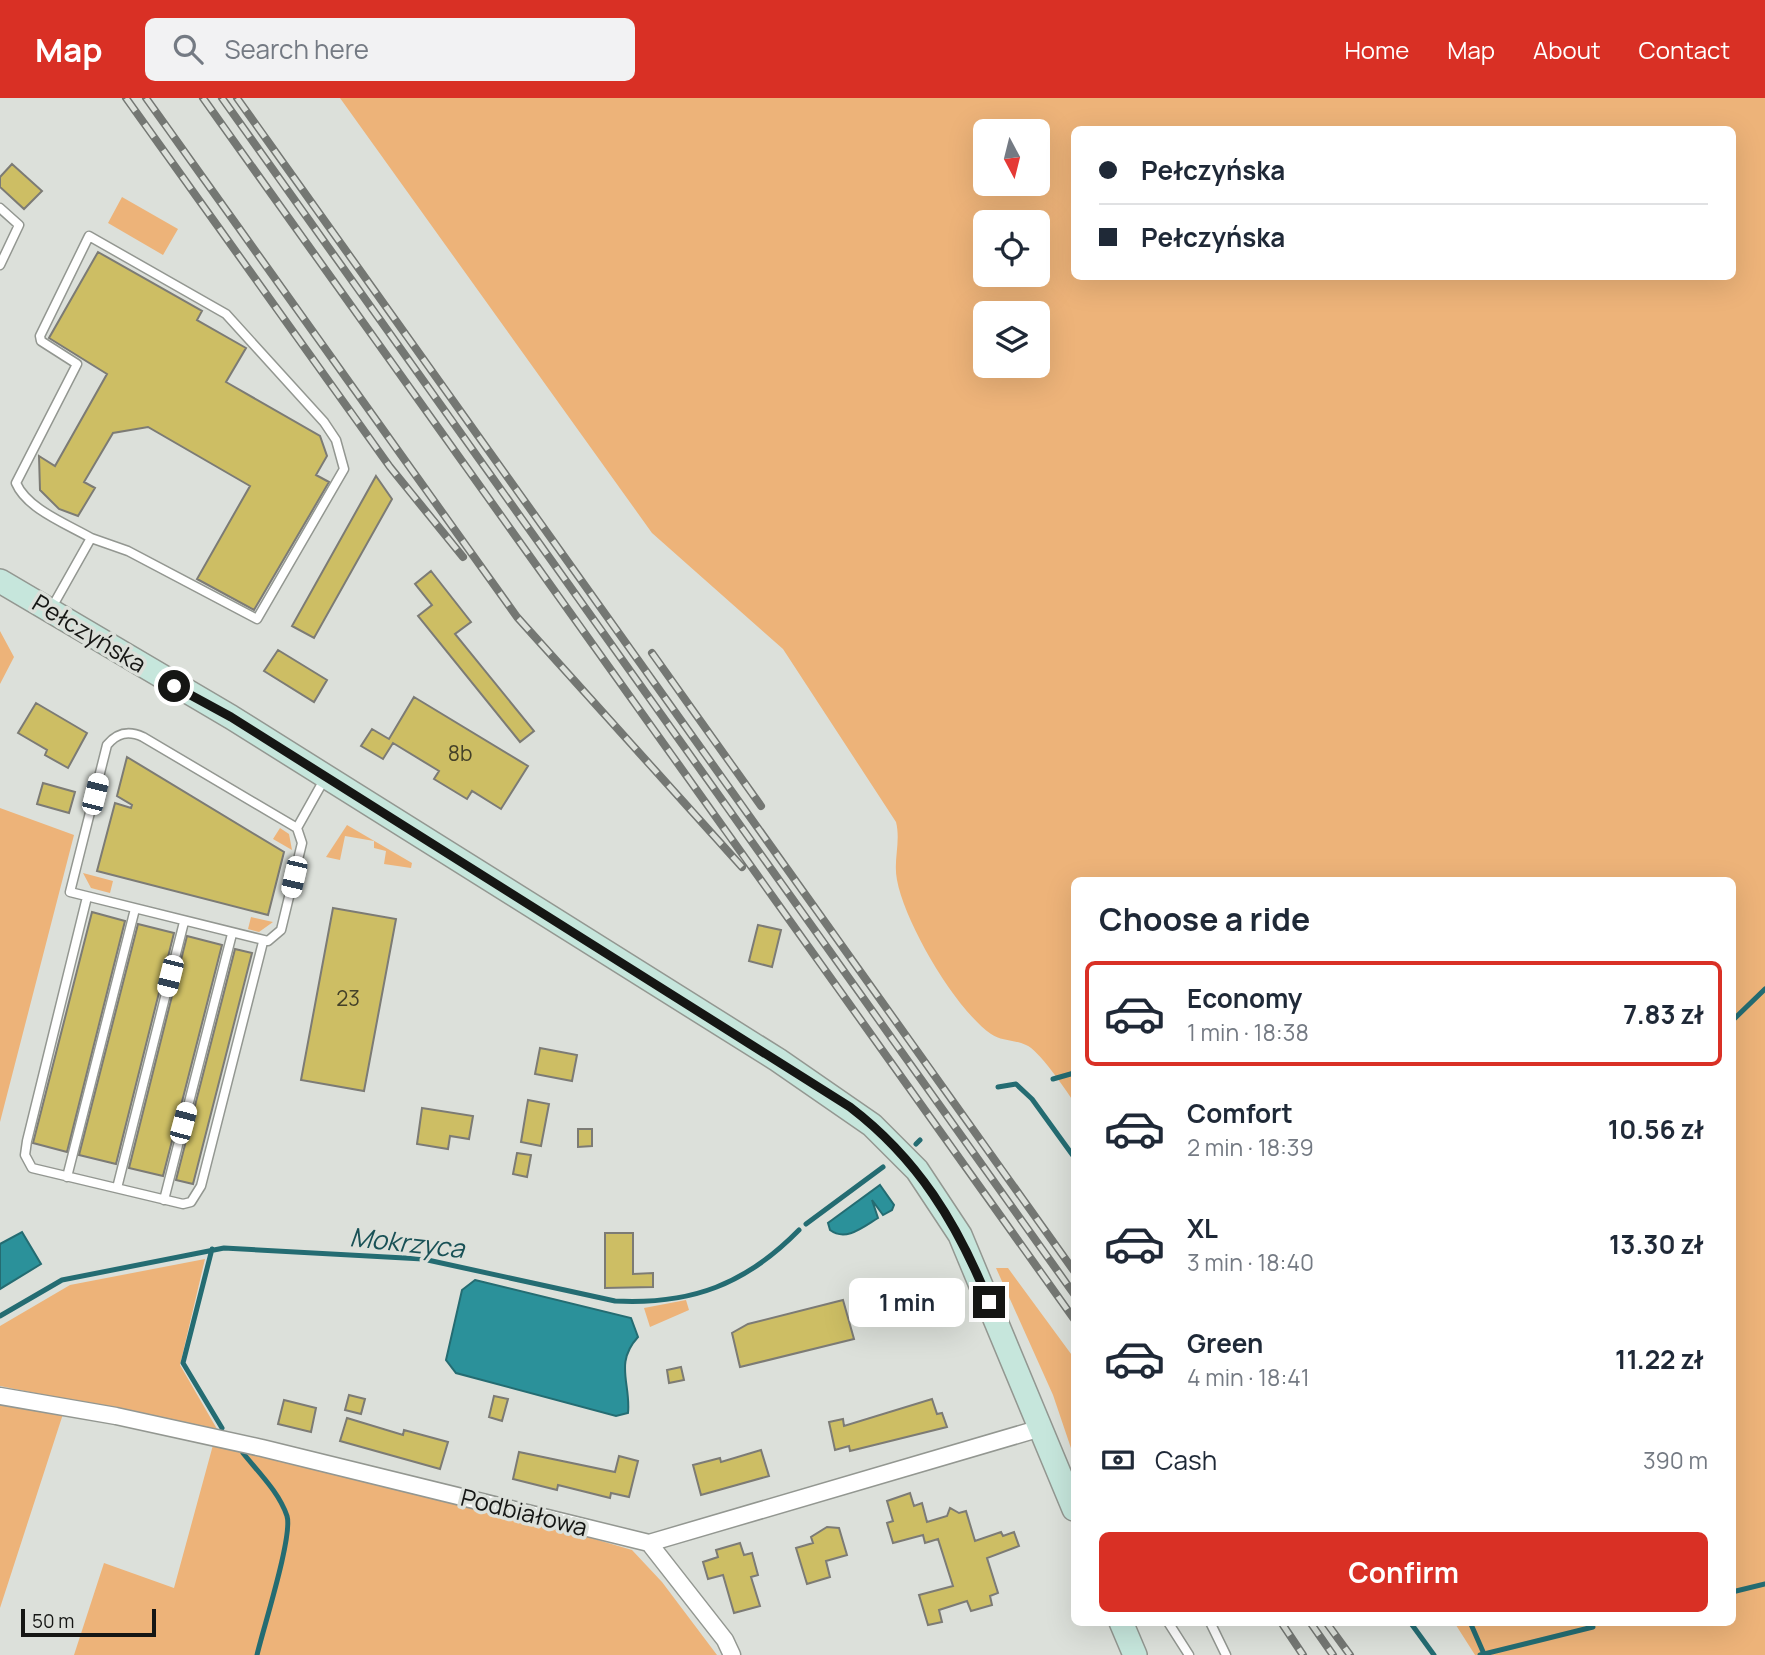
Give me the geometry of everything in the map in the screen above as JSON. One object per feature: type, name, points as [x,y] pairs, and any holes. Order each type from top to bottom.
[{"type":"main road","name":"Pełczyńska","points":[[0,581],[231,717],[324,778],[778,1059],[850,1107],[885,1136],[918,1170],[956,1227],[1071,1502]]},
{"type":"main road","points":[[1123,1626],[1135,1655]]},
{"type":"street","name":"Podbiałowa","points":[[0,1396],[102,1413],[251,1445],[649,1543]]},
{"type":"street","points":[[732,1655],[725,1640],[649,1543],[1041,1428]]},
{"type":"lane","points":[[0,208],[19,225],[0,265]]},
{"type":"lane","points":[[89,236],[226,314],[324,422],[335,440],[344,468],[257,619],[128,551],[91,538],[31,503],[20,492],[16,483],[77,363],[41,341],[40,336],[89,236]]},
{"type":"lane","points":[[50,611],[91,538]]},
{"type":"lane","points":[[135,733],[143,737],[297,828],[302,844],[281,930],[273,939],[263,942],[70,892],[107,745],[119,734],[135,733]]},
{"type":"lane","points":[[297,828],[324,778]]},
{"type":"lane","points":[[87,897],[24,1155],[32,1168],[67,1177],[183,1204],[191,1202],[201,1186],[263,942]]},
{"type":"lane","points":[[67,1177],[135,909]]},
{"type":"lane","points":[[117,1188],[184,922]]},
{"type":"lane","points":[[164,1200],[232,934]]},
{"type":"lane","points":[[1171,1626],[1189,1655]]},
{"type":"lane","points":[[1212,1626],[1226,1655]]},
{"type":"shaded area","points":[[340,98],[1765,98],[1765,1655],[1475,1655],[1457,1626],[1736,1626],[1736,877],[1071,877],[1071,1098],[1031,1048],[999,1038],[977,1022],[933,964],[910,919],[897,880],[896,822],[783,649],[652,533]]},
{"type":"shaded area","points":[[122,197],[178,229],[163,255],[108,223]]},
{"type":"shaded area","points":[[0,631],[14,657],[0,684]]},
{"type":"shaded area","points":[[0,808],[74,835],[0,1122]]},
{"type":"shaded area","points":[[347,825],[412,863],[411,868],[384,864],[386,851],[374,848],[374,841],[345,836],[340,860],[326,857]]},
{"type":"shaded area","points":[[280,828],[289,834],[292,850],[273,839]]},
{"type":"shaded area","points":[[83,873],[113,881],[110,893],[91,888]]},
{"type":"shaded area","points":[[251,917],[273,922],[259,932],[248,929]]},
{"type":"shaded area","points":[[205,1259],[180,1365],[217,1429],[0,1386],[0,1326],[70,1285]]},
{"type":"shaded area","points":[[996,1268],[1008,1268],[1071,1354],[1071,1448],[1053,1395]]},
{"type":"shaded area","points":[[686,1300],[689,1310],[650,1327],[644,1308]]},
{"type":"shaded area","points":[[0,1404],[63,1414],[0,1608]]},
{"type":"shaded area","points":[[213,1445],[550,1526],[632,1550],[662,1582],[717,1655],[74,1655],[104,1563],[174,1588]]},
{"type":"water","points":[[880,1185],[894,1205],[892,1210],[883,1215],[872,1200],[878,1218],[848,1234],[830,1230],[828,1223]]},
{"type":"water","points":[[22,1232],[41,1264],[0,1289],[0,1244]]},
{"type":"water","points":[[475,1280],[631,1318],[638,1337],[631,1347],[625,1365],[628,1413],[616,1416],[456,1373],[446,1360],[462,1290]]},
{"type":"building","points":[[12,164],[42,191],[24,209],[0,187],[0,177]]},
{"type":"building","points":[[98,252],[202,311],[197,320],[246,348],[226,382],[320,436],[327,456],[316,475],[329,482],[254,610],[197,579],[250,486],[148,427],[113,433],[84,482],[95,488],[78,516],[59,509],[40,490],[39,456],[55,466],[107,374],[49,338]]},
{"type":"building","points":[[376,476],[392,499],[314,638],[292,626]]},
{"type":"building","points":[[431,571],[471,622],[455,634],[534,731],[520,742],[418,616],[432,605],[415,584]]},
{"type":"building","points":[[278,650],[327,680],[314,702],[264,671]]},
{"type":"building","points":[[414,697],[528,766],[501,809],[472,791],[467,799],[434,779],[439,771],[393,743],[383,759],[361,746],[372,729],[389,739]]},
{"type":"building","points":[[36,703],[87,733],[68,768],[45,755],[47,750],[18,733]]},
{"type":"building","points":[[127,757],[284,852],[268,915],[97,871],[115,803],[131,808],[132,805],[117,796]]},
{"type":"building","points":[[43,783],[75,792],[69,813],[37,804]]},
{"type":"building","points":[[333,908],[396,919],[364,1091],[301,1080]]},
{"type":"building","points":[[92,912],[125,921],[67,1152],[33,1143]]},
{"type":"building","points":[[138,924],[174,933],[116,1164],[79,1155]]},
{"type":"building","points":[[758,925],[781,930],[772,967],[749,961]]},
{"type":"building","points":[[187,936],[222,945],[163,1176],[129,1168]]},
{"type":"building","points":[[235,949],[252,953],[193,1184],[176,1180]]},
{"type":"building","points":[[540,1048],[577,1055],[572,1081],[535,1074]]},
{"type":"building","points":[[528,1100],[549,1104],[541,1146],[521,1142]]},
{"type":"building","points":[[422,1108],[473,1116],[469,1139],[450,1136],[448,1149],[417,1144]]},
{"type":"building","points":[[578,1129],[592,1129],[592,1146],[578,1147]]},
{"type":"building","points":[[517,1153],[531,1155],[527,1177],[513,1174]]},
{"type":"building","points":[[605,1233],[633,1233],[633,1274],[653,1273],[653,1287],[605,1288]]},
{"type":"building","points":[[843,1300],[854,1339],[740,1367],[732,1333],[748,1324]]},
{"type":"building","points":[[681,1367],[684,1380],[669,1383],[667,1370]]},
{"type":"building","points":[[349,1395],[365,1399],[361,1414],[345,1410]]},
{"type":"building","points":[[494,1396],[508,1399],[502,1421],[489,1417]]},
{"type":"building","points":[[932,1399],[937,1414],[942,1413],[947,1427],[850,1451],[849,1446],[835,1450],[829,1422],[843,1419],[844,1426]]},
{"type":"building","points":[[284,1400],[316,1408],[311,1432],[278,1424]]},
{"type":"building","points":[[347,1418],[403,1435],[404,1430],[448,1442],[440,1469],[340,1441]]},
{"type":"building","points":[[761,1450],[769,1476],[701,1495],[693,1465],[720,1458],[721,1462]]},
{"type":"building","points":[[519,1452],[615,1472],[619,1456],[638,1461],[629,1497],[611,1493],[610,1498],[558,1485],[557,1490],[513,1479]]},
{"type":"building","points":[[910,1493],[914,1506],[922,1503],[927,1522],[947,1516],[950,1508],[959,1513],[966,1511],[975,1541],[1001,1532],[1003,1536],[1014,1532],[1019,1546],[987,1558],[998,1593],[990,1596],[992,1605],[971,1611],[967,1601],[939,1610],[942,1622],[928,1625],[919,1595],[953,1586],[938,1539],[925,1543],[923,1535],[893,1543],[887,1523],[893,1521],[887,1501]]},
{"type":"building","points":[[827,1527],[839,1528],[847,1555],[826,1561],[830,1577],[807,1584],[796,1548],[813,1543],[811,1537]]},
{"type":"building","points":[[740,1543],[744,1555],[752,1553],[758,1575],[751,1577],[760,1606],[734,1613],[723,1575],[708,1579],[703,1562],[718,1557],[716,1550]]},
{"type":"waterway","points":[[1736,1017],[1765,989]]},
{"type":"waterway","points":[[1053,1079],[1071,1074]]},
{"type":"waterway","points":[[998,1087],[1016,1084],[1032,1099],[1071,1153]]},
{"type":"waterway","name":"Mokrzyca","points":[[916,1144],[920,1140]]},
{"type":"waterway","name":"Mokrzyca","points":[[806,1224],[883,1167]]},
{"type":"waterway","name":"Mokrzyca","points":[[0,1316],[62,1280],[224,1248],[423,1259],[615,1301],[669,1299],[693,1295],[738,1277],[779,1249],[799,1230]]},
{"type":"waterway","points":[[212,1249],[183,1363],[222,1428]]},
{"type":"waterway","points":[[243,1453],[274,1491],[287,1516],[288,1527],[282,1562],[257,1655]]},
{"type":"waterway","points":[[1736,1591],[1765,1584]]},
{"type":"waterway","points":[[1413,1626],[1434,1655]]},
{"type":"waterway","points":[[1472,1626],[1484,1654]]},
{"type":"waterway","points":[[1480,1655],[1593,1627]]},
{"type":"railway","points":[[126,98],[390,467],[463,557]]},
{"type":"railway","points":[[146,98],[517,617],[742,867]]},
{"type":"railway","points":[[203,98],[1071,1315]]},
{"type":"railway","points":[[222,98],[1071,1290]]},
{"type":"railway","points":[[237,98],[1071,1267]]},
{"type":"railway","points":[[652,653],[761,806]]},
{"type":"railway","points":[[1284,1626],[1303,1655]]},
{"type":"railway","points":[[1313,1626],[1333,1655]]},
{"type":"railway","points":[[1329,1626],[1350,1655]]},
{"type":"route","points":[[174,686],[231,717],[850,1107],[894,1144],[933,1190],[960,1235],[989,1302]]}]
